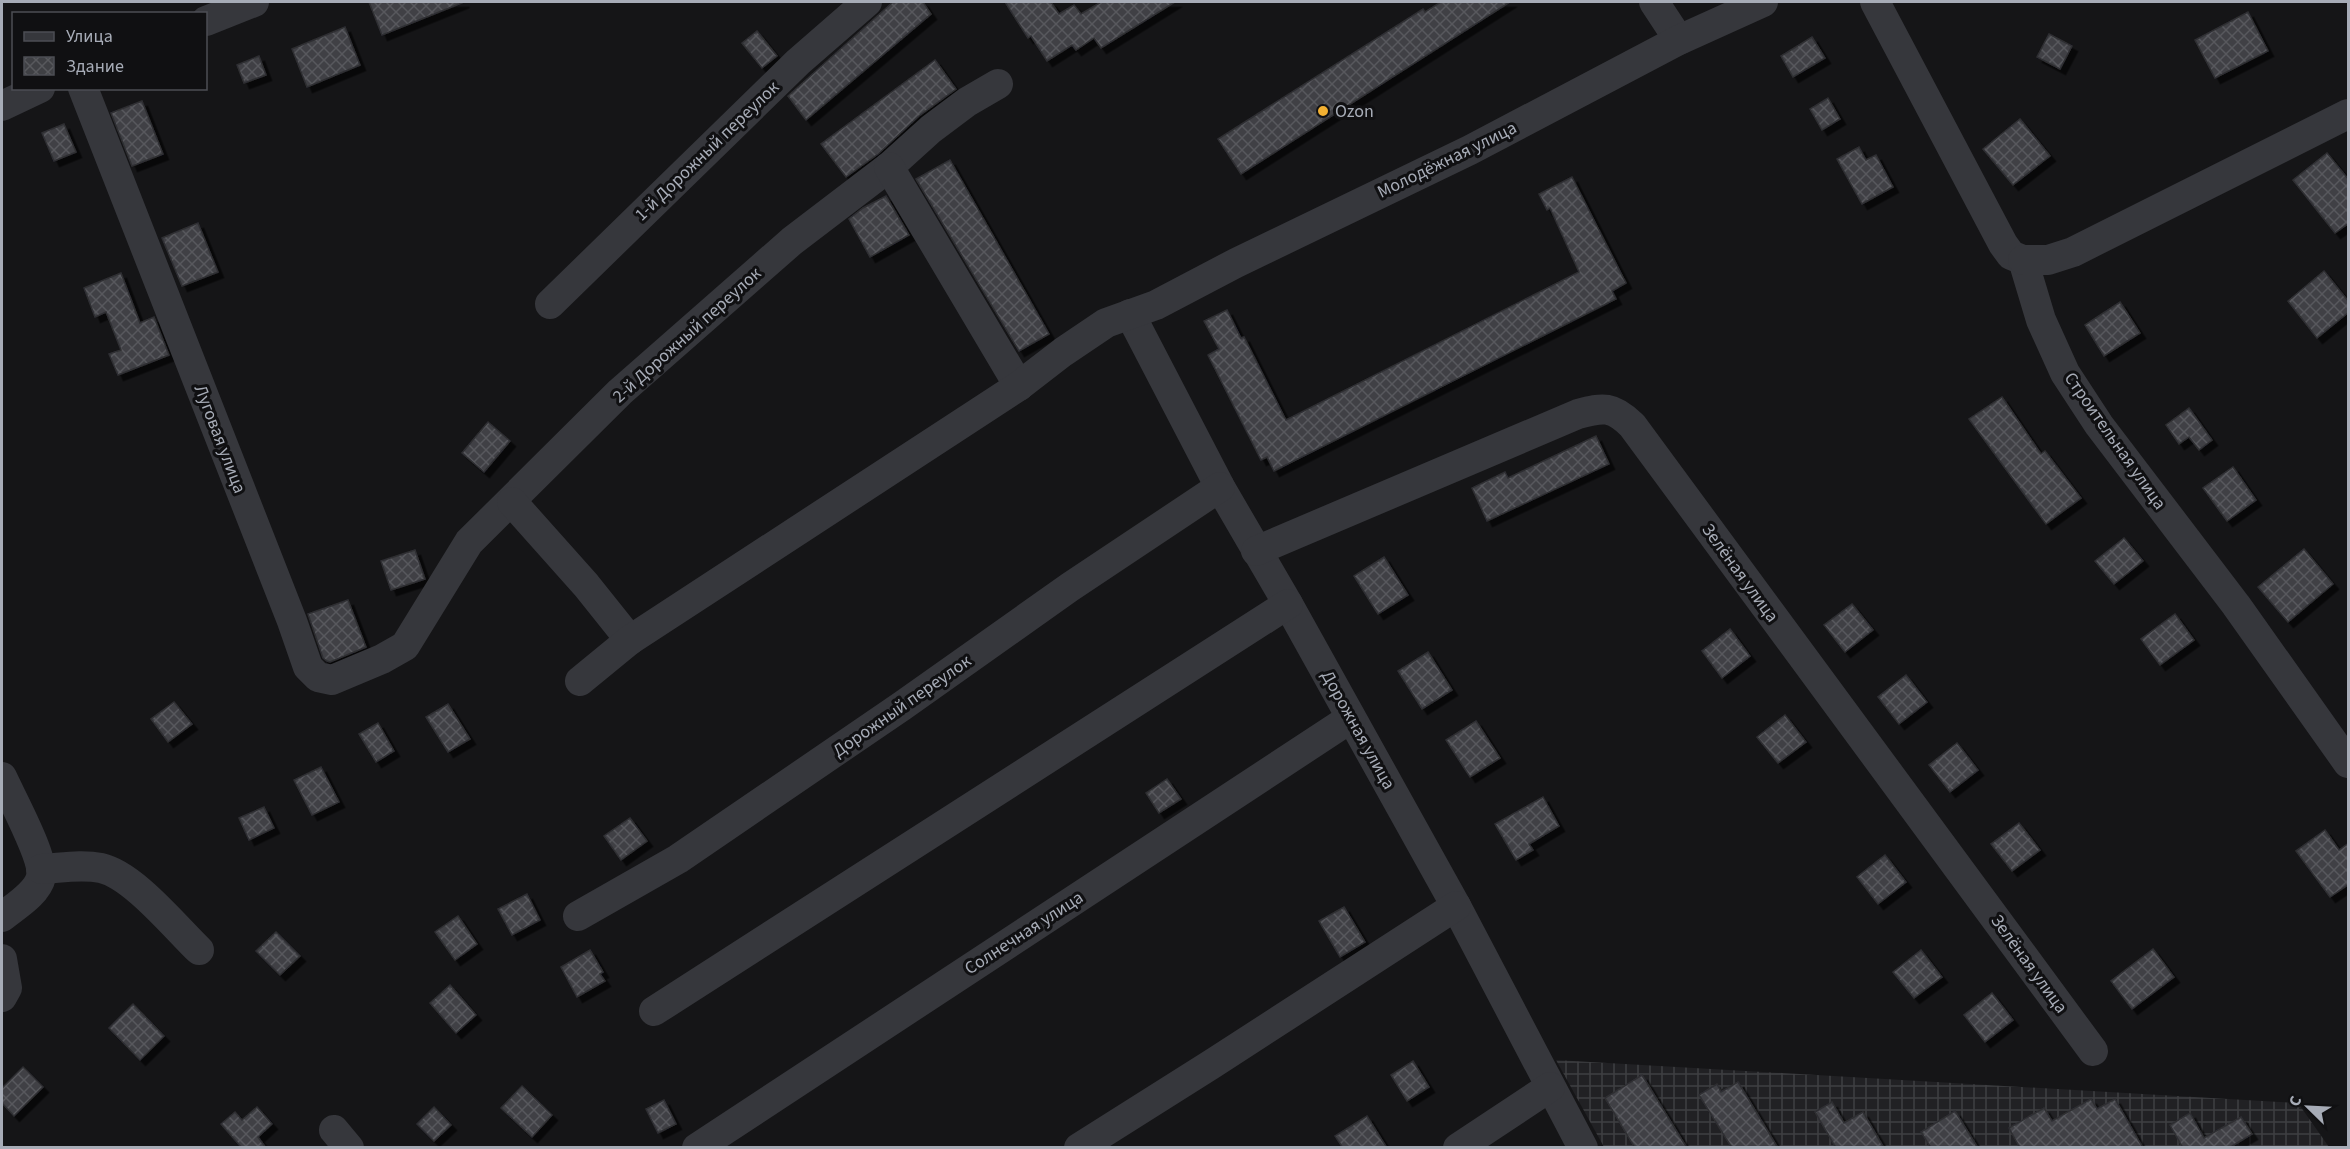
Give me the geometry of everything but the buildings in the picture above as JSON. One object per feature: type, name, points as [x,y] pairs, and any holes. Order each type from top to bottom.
[{"type":"street","points":[[207,21],[254,2]]},
{"type":"street","name":"1-й Дорожный переулок","points":[[550,304],[798,62],[867,2]]},
{"type":"street","points":[[1654,2],[1679,40]]},
{"type":"street","name":"Молодёжная улица","points":[[580,681],[630,640],[1019,386],[1106,323],[1156,305],[1236,263],[1470,150],[1679,40],[1762,2]]},
{"type":"street","points":[[1875,2],[2002,244],[2011,255],[2023,260],[2048,260],[2073,252],[2349,114]]},
{"type":"street","name":"2-й Дорожный переулок","points":[[418,627],[469,542],[629,385],[792,241],[889,167],[931,129],[966,102],[998,84]]},
{"type":"street","points":[[2,106],[36,90]]},
{"type":"street","name":"Луговая улица","points":[[83,90],[308,667],[318,677],[332,680],[382,659],[405,646],[418,627]]},
{"type":"street","points":[[889,167],[1019,386]]},
{"type":"street","name":"Строительная улица","points":[[2023,260],[2041,320],[2065,373],[2099,424],[2236,605],[2349,763]]},
{"type":"street","name":"Дорожная улица","points":[[1130,314],[1220,488],[1288,604],[1456,906],[1583,1148]]},
{"type":"street","name":"Зелёная улица","points":[[1256,551],[1578,414],[1601,408],[1619,413],[1632,425],[2092,1051]]},
{"type":"street","name":"Дорожный переулок","points":[[578,916],[678,859],[902,706],[1070,587],[1220,488]]},
{"type":"street","points":[[512,502],[586,585],[630,640]]},
{"type":"street","points":[[654,1011],[1288,604]]},
{"type":"street","name":"Солнечная улица","points":[[697,1148],[1351,718]]},
{"type":"street","points":[[2,777],[41,861],[41,878],[32,892],[2,917]]},
{"type":"street","points":[[41,869],[75,866],[102,868],[128,880],[199,950]]},
{"type":"street","points":[[1079,1148],[1456,906]]},
{"type":"street","points":[[2,959],[8,988],[2,997]]},
{"type":"street","points":[[1458,1148],[1550,1088]]},
{"type":"shaded area","points":[[1556,1060],[2298,1103],[2329,1147],[1604,1147]]},
{"type":"place","name":"Ozon","points":[[1323,111]]}]
